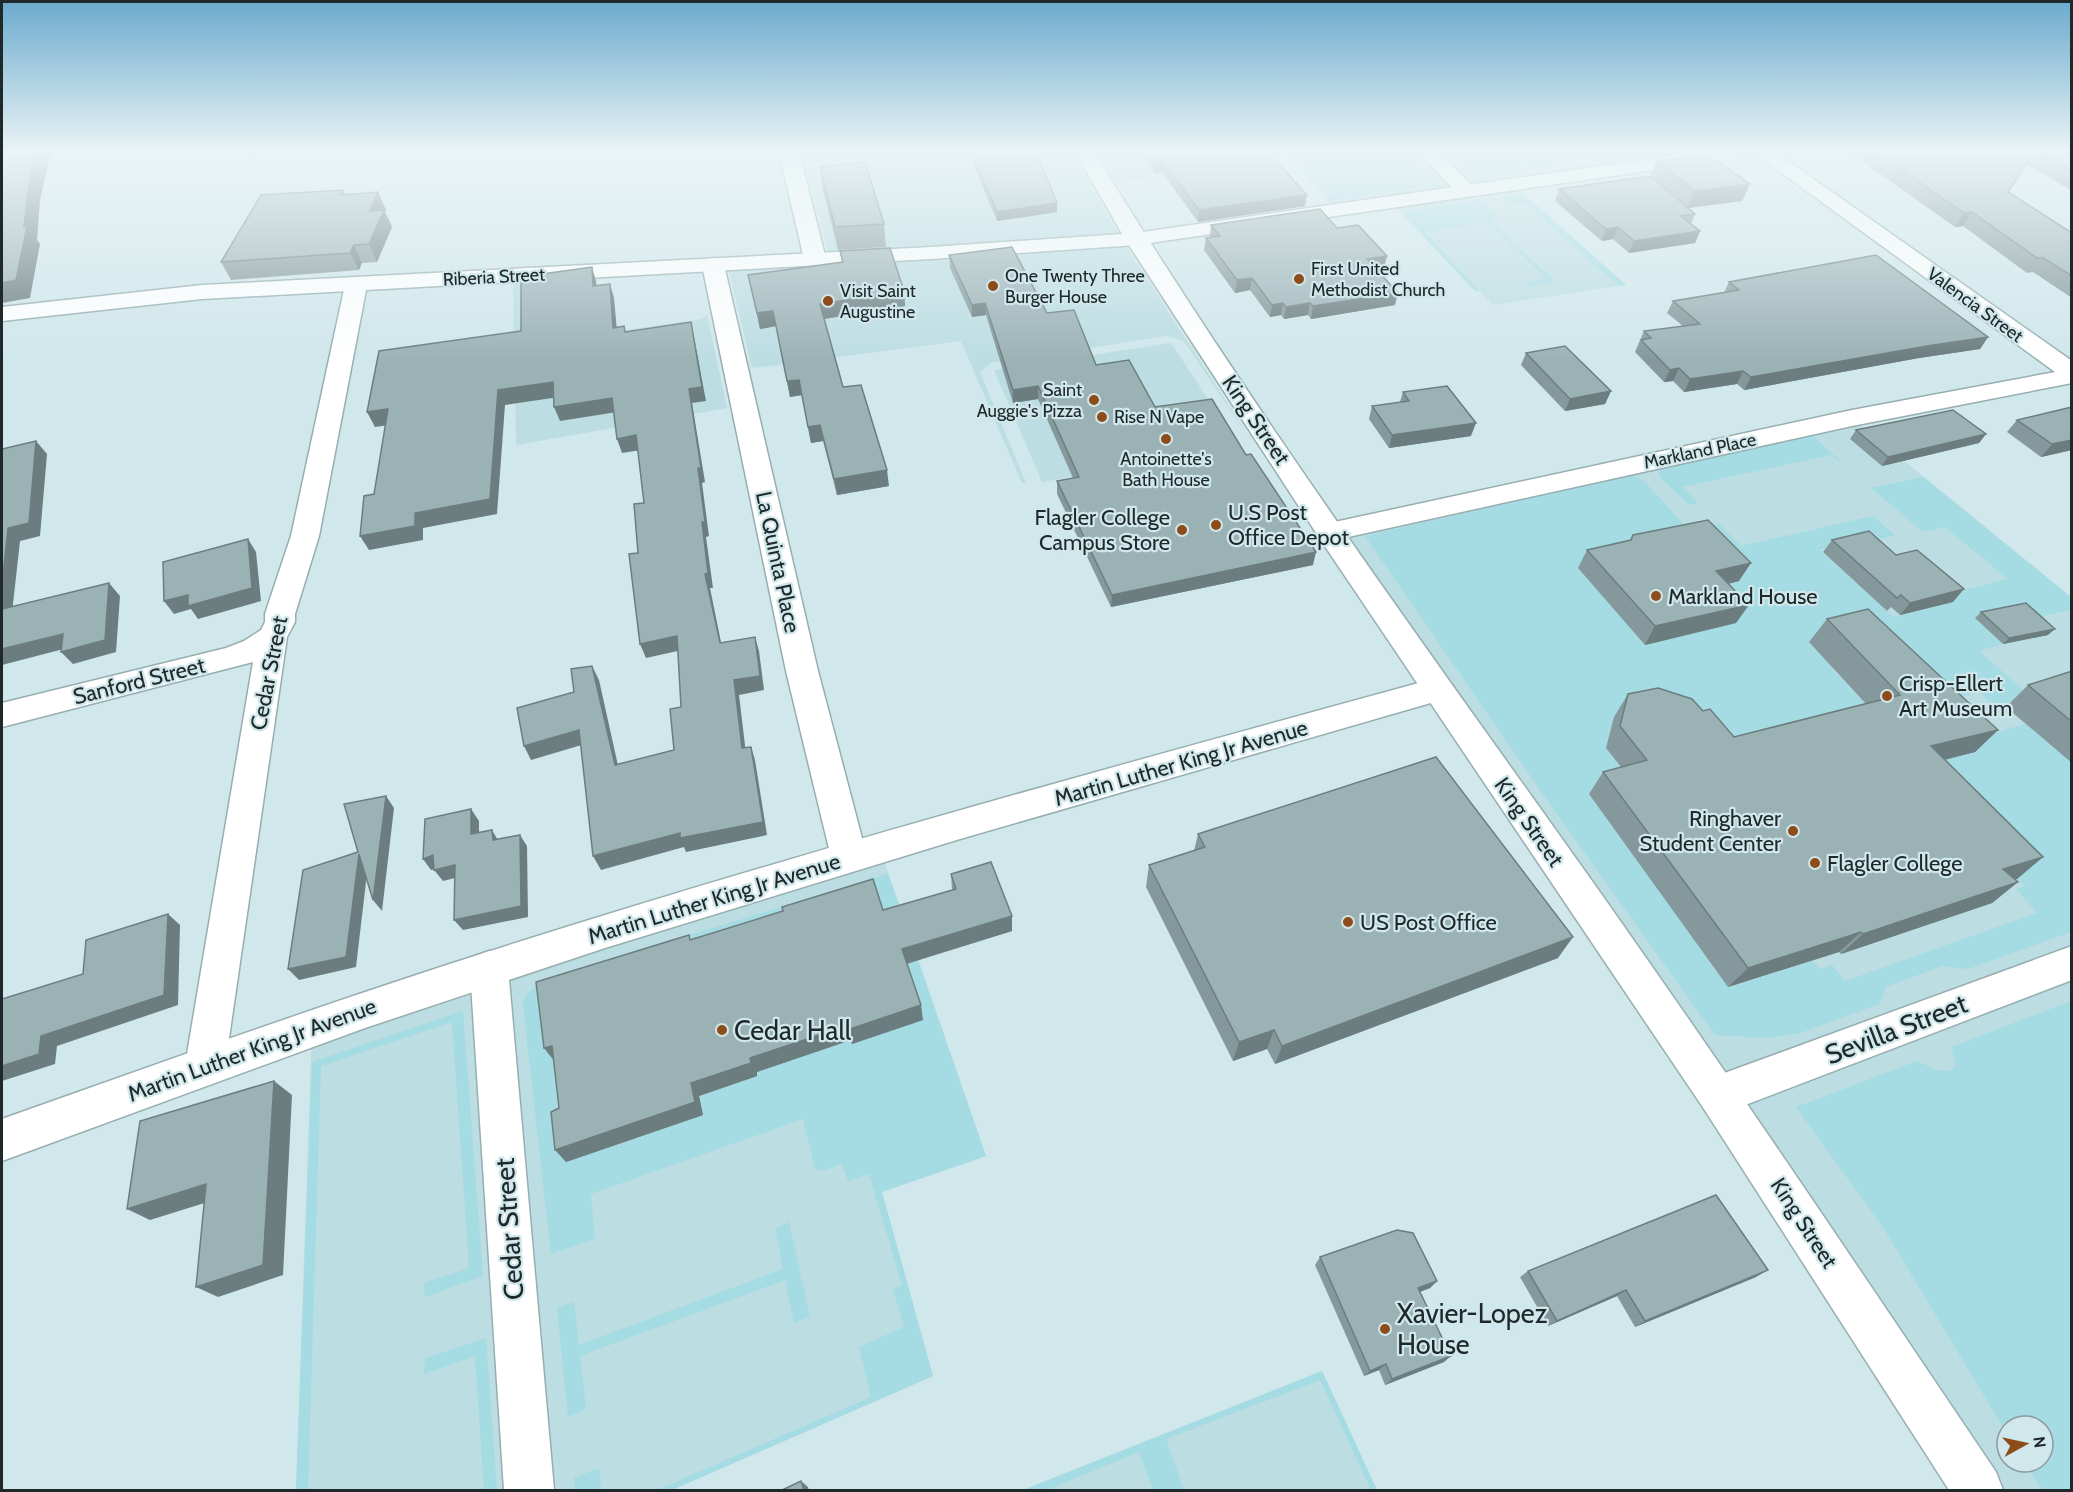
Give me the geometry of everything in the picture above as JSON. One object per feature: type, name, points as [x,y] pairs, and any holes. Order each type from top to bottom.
[{"type":"street","points":[[806,222],[815,260]]},
{"type":"street","name":"King Street","points":[[1126,222],[1437,690],[1719,1095],[1978,1491]]},
{"type":"street","name":"Riberia Street","points":[[2,314],[132,298],[815,260],[1136,239],[1258,222]]},
{"type":"street","name":"Valencia Street","points":[[1859,222],[2072,375]]},
{"type":"street","name":"La Quinta Place","points":[[713,265],[802,671],[849,857]]},
{"type":"street","name":"Cedar Street","points":[[205,1066],[272,637],[280,622],[280,614],[305,536],[356,285]]},
{"type":"street","name":"Markland Place","points":[[1330,532],[1852,418],[2072,375]]},
{"type":"street","name":"Sanford Street","points":[[2,715],[233,658],[255,649],[272,637]]},
{"type":"street","name":"Martin Luther King Jr Avenue","points":[[2,1140],[205,1066],[489,968],[849,857],[1437,690]]},
{"type":"street","name":"Sevilla Street","points":[[1719,1095],[2072,963]]},
{"type":"street","name":"Cedar Street","points":[[489,968],[529,1491]]},
{"type":"shaded area","points":[[820,222],[1112,222],[1119,234],[828,252]]},
{"type":"shaded area","points":[[1409,222],[1492,222],[1555,282],[1530,286],[1525,282],[1547,279],[1488,222],[1425,232],[1479,291],[1474,290]]},
{"type":"shaded area","points":[[1410,222],[1554,222],[1626,285],[1493,305],[1479,291],[1474,290]]},
{"type":"shaded area","points":[[1546,222],[1555,222],[1626,285],[1618,286]]},
{"type":"shaded area","points":[[1126,246],[1254,445],[1184,341],[1167,336],[991,363],[980,372],[1026,483],[1022,483],[961,341],[752,368],[729,271]]},
{"type":"shaded area","points":[[600,277],[583,284],[618,331],[702,319],[707,315],[727,408],[516,445],[513,282]]},
{"type":"shaded area","points":[[1171,343],[1241,449],[1042,482],[994,370]]},
{"type":"shaded area","name":"Flagler College","points":[[1852,418],[2071,597],[2071,1490],[1978,1490],[1903,1375],[1330,532]]},
{"type":"shaded area","points":[[1812,435],[1850,470],[1831,455],[1682,487],[1698,503],[1689,505],[1660,477],[1659,468]]},
{"type":"shaded area","points":[[1633,474],[1645,482],[1689,530],[1719,524],[1741,546],[1873,516],[1895,535],[1853,546],[1849,542],[1820,550],[1893,617],[1953,602],[1945,595],[2008,579],[1945,527],[1923,532],[1871,488],[1923,477],[2071,597],[2071,610],[2030,619],[1980,623],[2003,644],[1979,651],[2037,702],[2003,714],[1979,692],[1925,706],[1835,668],[1832,669],[1881,720],[1965,742],[2034,721],[2071,763],[2071,932],[1968,969],[1942,966],[1886,987],[1880,1004],[1800,1033],[1768,1038],[1715,1035],[1549,803],[1365,536]],"holes":[[[1579,568],[1738,582],[1704,590],[1645,645]],[[1864,722],[2025,886],[2016,889],[2037,913],[1845,981],[1832,965],[1820,969],[1813,961],[1729,987],[1632,783],[1610,753]]]},
{"type":"shaded area","points":[[880,849],[986,1156],[882,1192],[933,1376],[672,1490],[296,1490],[312,1028]]},
{"type":"shaded area","points":[[888,874],[986,1156],[882,1192],[933,1376],[672,1490],[657,1490],[871,1397],[859,1347],[904,1327],[893,1289],[902,1285],[869,1174],[848,1181],[842,1164],[822,1171],[815,1169],[803,1119],[591,1194],[595,1239],[551,1254],[523,1006],[525,997],[540,981]]},
{"type":"shaded area","points":[[2071,1001],[2071,1490],[2042,1490],[2032,1474],[2055,1474],[2055,1414],[1995,1414],[1884,1229],[1796,1107],[1917,1061],[1937,1070],[1950,1071],[1956,1065],[1951,1047]]},
{"type":"shaded area","points":[[463,1011],[483,1276],[425,1297],[424,1283],[469,1268],[452,1022],[321,1066],[308,1490],[296,1490],[312,1062]]},
{"type":"shaded area","points":[[789,1222],[810,1317],[794,1323],[785,1280],[580,1356],[586,1409],[568,1417],[557,1308],[574,1302],[579,1345],[783,1269],[775,1228]]},
{"type":"shaded area","points":[[486,1338],[497,1490],[484,1490],[475,1356],[424,1374],[425,1358]]},
{"type":"shaded area","points":[[1322,1371],[1377,1490],[1023,1490]]},
{"type":"shaded area","points":[[1322,1371],[1377,1490],[1371,1490],[1320,1380],[1166,1439],[1184,1490],[1153,1490],[1139,1452],[1047,1490],[1023,1490]]},
{"type":"shaded area","points":[[599,1468],[601,1490],[575,1490],[574,1478]]},
{"type":"building","points":[[2,222],[25,222],[24,227],[27,226],[16,280],[2,283]]},
{"type":"building","points":[[245,222],[379,222],[369,244],[354,245],[350,253],[221,262]]},
{"type":"building","points":[[834,222],[883,222],[884,224],[835,227]]},
{"type":"building","name":"First United Methodist Church","points":[[1234,222],[1331,222],[1337,228],[1358,225],[1387,256],[1367,259],[1398,293],[1313,306],[1310,303],[1286,307],[1283,303],[1272,305],[1252,278],[1237,280],[1206,238],[1220,236],[1211,225]]},
{"type":"building","points":[[1597,222],[1688,222],[1700,231],[1634,241],[1618,227],[1606,229]]},
{"type":"building","points":[[1986,222],[2054,222],[2072,233],[2072,276],[2043,258],[2037,258]]},
{"type":"building","points":[[1012,247],[1047,313],[1074,310],[1096,365],[1129,360],[1155,407],[1212,399],[1246,455],[1251,454],[1316,552],[1112,595],[1057,481],[1079,477],[1038,386],[1013,390],[985,303],[972,305],[949,255]]},
{"type":"building","points":[[890,248],[904,291],[820,304],[843,387],[861,385],[887,470],[834,479],[820,425],[808,427],[799,380],[787,381],[773,311],[757,313],[748,275],[843,262],[840,251]]},
{"type":"building","points":[[1876,255],[1988,337],[1751,377],[1743,371],[1690,379],[1679,368],[1670,370],[1641,340],[1651,338],[1644,331],[1700,324],[1673,301],[1739,290],[1729,282]]},
{"type":"building","points":[[592,267],[593,286],[610,284],[613,328],[624,326],[625,332],[691,322],[702,387],[689,389],[701,468],[698,468],[705,522],[702,522],[708,573],[705,574],[720,643],[755,637],[760,676],[734,680],[742,748],[751,747],[763,822],[680,838],[680,833],[593,856],[579,730],[524,746],[517,708],[574,692],[571,669],[592,666],[615,765],[674,750],[670,709],[681,707],[677,636],[640,644],[629,554],[638,553],[634,504],[644,503],[636,435],[617,439],[612,398],[554,407],[553,382],[498,390],[490,499],[415,513],[415,526],[360,536],[364,496],[374,494],[388,409],[367,412],[379,351],[521,331],[521,277]]},
{"type":"building","points":[[1565,346],[1611,391],[1570,399],[1526,353]]},
{"type":"building","points":[[1447,386],[1476,423],[1392,435],[1372,406],[1409,401],[1403,392]]},
{"type":"building","points":[[2072,407],[2072,440],[2052,444],[2017,420]]},
{"type":"building","points":[[1953,410],[1986,434],[1888,457],[1856,430]]},
{"type":"building","points":[[36,441],[29,523],[8,528],[2,585],[2,449]]},
{"type":"building","name":"Markland House","points":[[1708,520],[1751,563],[1716,571],[1749,605],[1655,626],[1587,550],[1631,540],[1633,535]]},
{"type":"building","points":[[1869,531],[1896,555],[1917,550],[1964,589],[1910,603],[1901,595],[1897,598],[1832,540]]},
{"type":"building","points":[[248,539],[252,588],[188,606],[188,595],[164,601],[163,562]]},
{"type":"building","points":[[109,583],[105,640],[61,652],[63,634],[2,649],[2,609]]},
{"type":"building","points":[[2026,603],[2055,629],[2009,638],[1981,612]]},
{"type":"building","name":"Ringhaver Student Center","points":[[1868,609],[1998,730],[1931,746],[2043,857],[2003,869],[2018,882],[1863,934],[1861,932],[1748,968],[1603,772],[1647,760],[1620,726],[1628,694],[1658,688],[1692,699],[1703,711],[1710,709],[1734,737],[1900,695],[1827,619]]},
{"type":"building","points":[[2072,671],[2072,722],[2028,685]]},
{"type":"building","name":"US Post Office","points":[[1436,757],[1573,937],[1282,1046],[1274,1030],[1239,1042],[1149,865],[1205,847],[1198,834]]},
{"type":"building","points":[[386,796],[373,900],[359,854],[346,957],[288,969],[303,870],[358,852],[344,804]]},
{"type":"building","points":[[471,809],[471,834],[492,830],[493,840],[520,835],[521,906],[454,920],[455,865],[434,870],[433,855],[423,859],[425,819]]},
{"type":"building","name":"Cedar Hall","points":[[991,862],[1012,916],[902,949],[921,1005],[847,1030],[846,1026],[750,1058],[751,1063],[691,1083],[695,1102],[555,1150],[551,1112],[559,1108],[552,1046],[544,1048],[536,982],[689,935],[690,940],[783,911],[782,907],[873,879],[883,910],[956,889],[951,874]]},
{"type":"building","points":[[168,914],[164,995],[41,1036],[39,1054],[2,1066],[2,999],[83,974],[86,940]]},
{"type":"building","points":[[274,1081],[263,1265],[196,1287],[206,1184],[127,1209],[140,1121]]},
{"type":"building","points":[[1716,1195],[1768,1270],[1645,1321],[1626,1290],[1557,1321],[1528,1271]]},
{"type":"building","name":"Xavier-Lopez House","points":[[1397,1230],[1413,1233],[1437,1281],[1418,1288],[1451,1356],[1392,1379],[1386,1364],[1370,1371],[1320,1257]]},
{"type":"building","points":[[801,1481],[804,1491],[780,1491]]},
{"type":"place","name":"First United Methodist Church","points":[[1299,279]]},
{"type":"place","name":"One Twenty Three Burger House","points":[[993,286]]},
{"type":"place","name":"Visit Saint Augustine","points":[[828,301]]},
{"type":"place","name":"Saint Auggie's Pizza","points":[[1094,400]]},
{"type":"place","name":"Rise N Vape","points":[[1102,417]]},
{"type":"place","name":"Antoinette's Bath House","points":[[1166,439]]},
{"type":"place","name":"U.S Post Office Depot","points":[[1216,525]]},
{"type":"place","name":"Flagler College Campus Store","points":[[1182,530]]},
{"type":"place","name":"Markland House","points":[[1656,596]]},
{"type":"place","name":"Crisp-Ellert Art Museum","points":[[1887,696]]},
{"type":"place","name":"Ringhaver Student Center","points":[[1793,831]]},
{"type":"place","name":"Flagler College","points":[[1815,863]]},
{"type":"place","name":"US Post Office","points":[[1348,922]]},
{"type":"place","name":"Cedar Hall","points":[[722,1030]]},
{"type":"place","name":"Xavier-Lopez House","points":[[1385,1329]]}]
